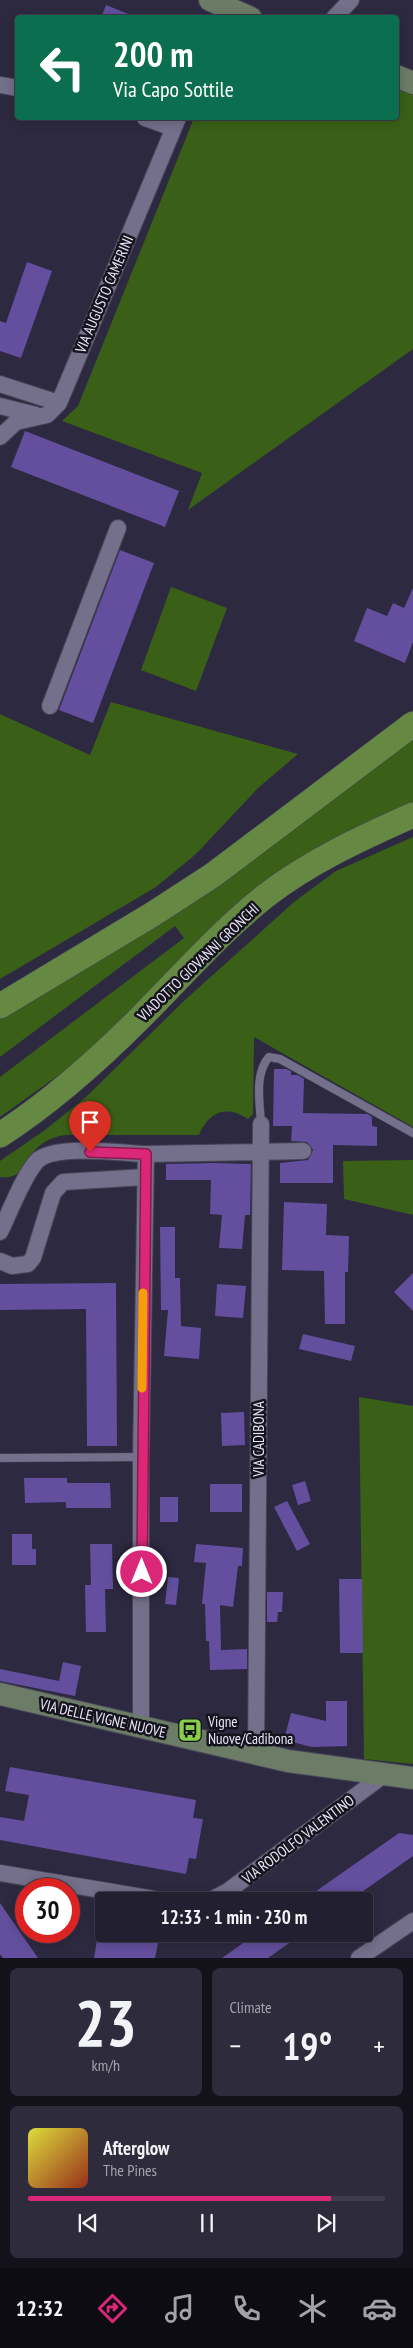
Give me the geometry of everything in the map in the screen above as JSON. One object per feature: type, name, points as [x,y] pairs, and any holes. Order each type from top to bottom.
[{"type":"main road","points":[[0,1006],[153,914],[213,875],[413,724]]},
{"type":"main road","name":"VIADOTTO GIOVANNI GRONCHI","points":[[0,1135],[48,1101],[82,1073],[140,1018],[223,933],[264,897],[318,861],[413,815]]},
{"type":"street","points":[[337,15],[351,0]]},
{"type":"street","points":[[217,8],[241,15]]},
{"type":"street","points":[[399,77],[413,82]]},
{"type":"street","points":[[0,85],[15,88]]},
{"type":"street","name":"VIA AUGUSTO CAMERINI","points":[[59,403],[175,123],[157,120]]},
{"type":"street","points":[[0,384],[59,403],[50,413],[16,422],[0,436]]},
{"type":"street","points":[[0,406],[41,416]]},
{"type":"street","points":[[50,706],[118,528]]},
{"type":"street","name":"VIA CADIBONA","points":[[256,1754],[260,1124]]},
{"type":"street","points":[[0,1232],[30,1171],[43,1156],[62,1152],[146,1154],[302,1151]]},
{"type":"street","points":[[141,1727],[141,1457],[146,1154]]},
{"type":"street","points":[[0,1261],[12,1266],[28,1264],[33,1258],[53,1193],[63,1182],[145,1177]]},
{"type":"street","name":"VIA DELLE VIGNE NUOVE","points":[[0,1694],[302,1764],[413,1778]]},
{"type":"street","name":"VIA RODOLFO VALENTINO","points":[[226,1892],[385,1774]]},
{"type":"street","points":[[0,1873],[113,1892]]},
{"type":"street","points":[[359,1958],[413,1921]]},
{"type":"lane","points":[[260,1124],[260,1074],[262,1065],[269,1058],[280,1059],[413,1133]]},
{"type":"lane","points":[[0,1458],[141,1457]]},
{"type":"green space","points":[[399,88],[413,94],[413,349],[188,510],[202,473],[62,421],[78,406],[193,120],[399,120]]},
{"type":"green space","points":[[171,587],[227,608],[196,691],[141,670]]},
{"type":"green space","points":[[111,702],[298,754],[258,788],[196,854],[156,887],[0,979],[0,714],[90,755]]},
{"type":"green space","points":[[413,736],[413,806],[366,827],[95,1049],[0,1117],[0,1077],[184,938],[175,926],[0,1057],[0,1015]]},
{"type":"green space","points":[[413,837],[413,1127],[254,1037],[253,1114],[248,1119],[233,1112],[219,1113],[208,1120],[199,1135],[65,1135],[50,1139],[40,1145],[32,1153],[22,1169],[14,1176],[0,1177],[0,1161],[45,1130],[86,1097],[186,999],[294,902],[336,871]]},
{"type":"green space","points":[[413,1160],[413,1215],[344,1199],[343,1161]]},
{"type":"green space","points":[[359,1397],[413,1406],[413,1764],[364,1759]]},
{"type":"building","points":[[106,5],[131,15],[102,15]]},
{"type":"building","points":[[27,262],[52,271],[21,358],[0,351],[0,321],[6,323]]},
{"type":"building","points":[[25,431],[179,491],[165,527],[11,467]]},
{"type":"building","points":[[120,550],[154,563],[93,723],[59,710]]},
{"type":"building","points":[[413,588],[413,642],[405,663],[354,641],[367,608],[387,616],[393,603],[404,608]]},
{"type":"building","points":[[274,1069],[286,1069],[291,1071],[291,1075],[298,1075],[304,1079],[303,1113],[368,1114],[372,1117],[372,1126],[377,1127],[377,1146],[333,1145],[333,1183],[280,1183],[280,1163],[308,1160],[313,1150],[307,1142],[291,1141],[292,1126],[273,1126]]},
{"type":"building","points":[[166,1164],[251,1164],[250,1215],[245,1215],[242,1249],[219,1248],[222,1215],[210,1214],[211,1180],[166,1180]]},
{"type":"building","points":[[284,1202],[327,1204],[326,1235],[349,1236],[348,1272],[345,1272],[345,1324],[325,1324],[324,1271],[282,1270]]},
{"type":"building","points":[[160,1227],[175,1227],[175,1278],[180,1278],[181,1326],[201,1328],[199,1359],[164,1356],[168,1310],[161,1310]]},
{"type":"building","points":[[413,1273],[413,1311],[394,1292]]},
{"type":"building","points":[[116,1283],[117,1446],[87,1446],[86,1309],[0,1310],[0,1284]]},
{"type":"building","points":[[217,1284],[246,1286],[243,1318],[215,1316]]},
{"type":"building","points":[[303,1334],[355,1346],[351,1361],[299,1349]]},
{"type":"building","points":[[244,1412],[245,1445],[222,1446],[221,1413]]},
{"type":"building","points":[[24,1478],[67,1478],[67,1483],[110,1483],[111,1508],[66,1508],[66,1502],[25,1503]]},
{"type":"building","points":[[305,1481],[311,1501],[298,1505],[292,1485]]},
{"type":"building","points":[[210,1484],[242,1484],[242,1512],[210,1512]]},
{"type":"building","points":[[160,1497],[178,1497],[178,1522],[160,1522]]},
{"type":"building","points":[[287,1501],[310,1544],[297,1551],[274,1507]]},
{"type":"building","points":[[12,1534],[32,1534],[32,1549],[36,1549],[36,1565],[12,1565]]},
{"type":"building","points":[[90,1544],[112,1544],[113,1589],[105,1589],[106,1632],[86,1632],[85,1585],[91,1585]]},
{"type":"building","points":[[196,1544],[243,1548],[242,1566],[238,1566],[233,1607],[220,1605],[221,1650],[247,1649],[247,1669],[210,1670],[209,1641],[206,1641],[205,1604],[202,1604],[206,1563],[194,1562]]},
{"type":"building","points":[[168,1577],[179,1578],[176,1605],[165,1604]]},
{"type":"building","points":[[339,1579],[362,1579],[363,1653],[340,1653]]},
{"type":"building","points":[[267,1592],[283,1592],[282,1612],[278,1612],[277,1622],[267,1622]]},
{"type":"building","points":[[63,1662],[81,1666],[75,1696],[0,1681],[0,1669],[59,1681]]},
{"type":"building","points":[[326,1701],[347,1701],[347,1746],[312,1747],[284,1740],[291,1713],[326,1721]]},
{"type":"building","points":[[10,1767],[196,1800],[193,1818],[203,1819],[196,1859],[189,1858],[186,1874],[0,1840],[0,1817],[24,1821],[29,1795],[5,1791]]},
{"type":"building","points":[[399,1833],[413,1835],[413,1856],[362,1892],[315,1892]]},
{"type":"building","points":[[0,1903],[15,1925],[15,1943],[28,1943],[38,1958],[3,1958],[0,1954]]},
{"type":"building","points":[[97,1942],[158,1942],[155,1958],[94,1958]]},
{"type":"building","points":[[245,1942],[291,1942],[268,1958],[222,1958]]},
{"type":"slow traffic","points":[[142,1388],[143,1293]]},
{"type":"place","name":"Vigne Nuove/Cadibona","points":[[190,1730]]},
{"type":"route","points":[[90,1152],[146,1154],[141,1457],[142,1572]]}]
